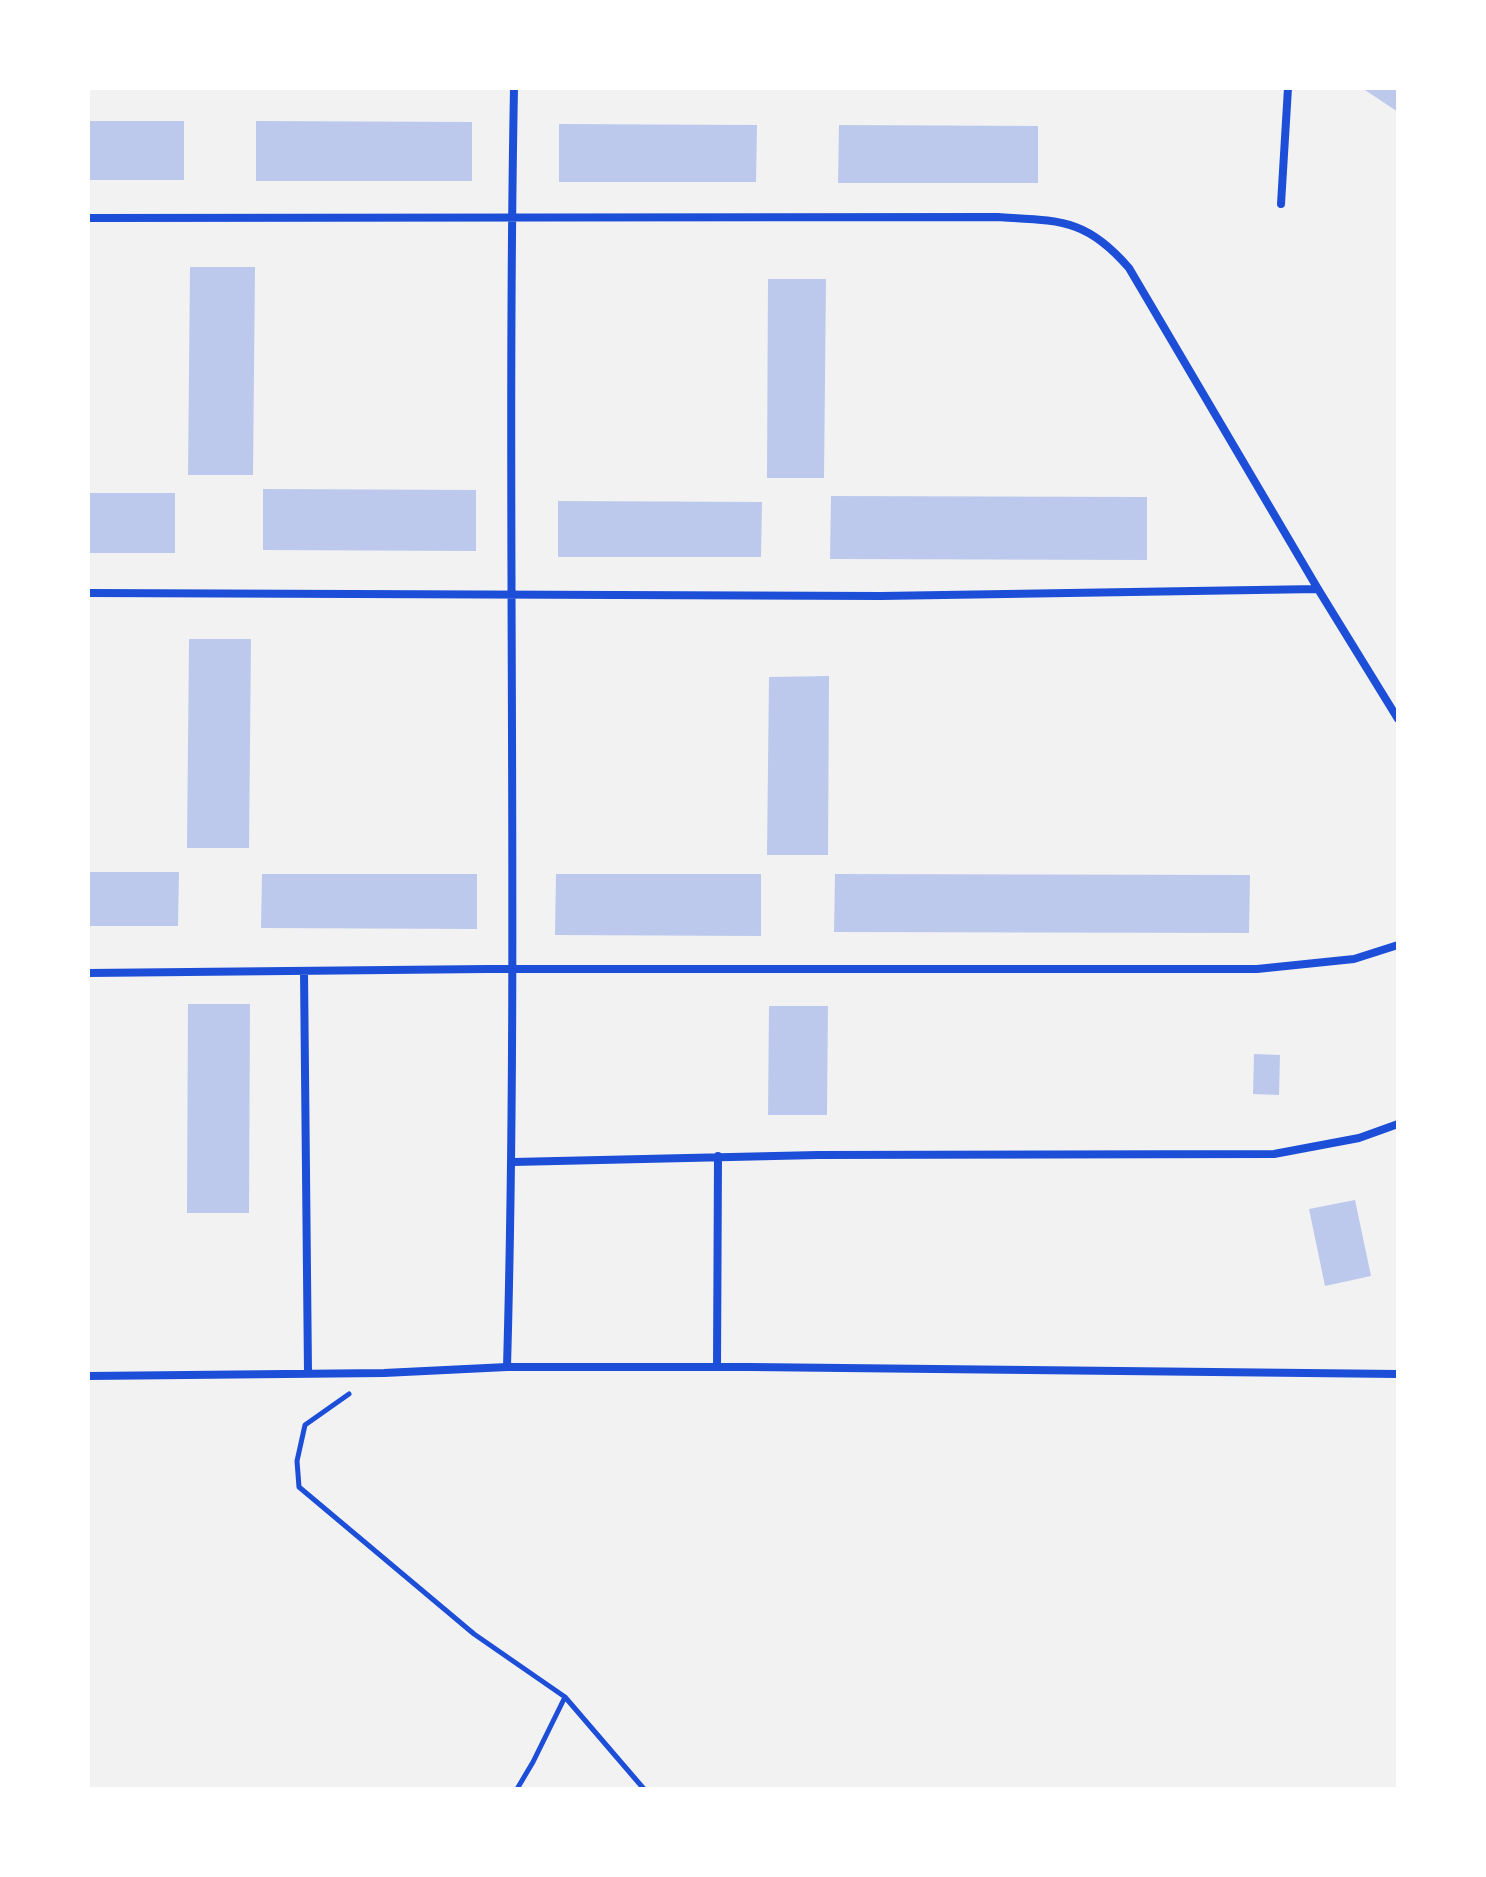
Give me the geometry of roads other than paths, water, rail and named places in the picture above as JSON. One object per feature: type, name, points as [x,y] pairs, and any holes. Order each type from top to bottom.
[{"type":"street","points":[[507,1367],[513,1162],[511,593],[514,88]]},
{"type":"street","points":[[1281,204],[1288,88]]},
{"type":"street","points":[[88,218],[998,217],[1062,221],[1093,234],[1129,268],[1398,719]]},
{"type":"street","points":[[88,593],[881,596],[1318,589]]},
{"type":"street","points":[[88,973],[514,969],[1257,969],[1354,959],[1398,945]]},
{"type":"street","points":[[304,971],[308,1373]]},
{"type":"street","points":[[513,1162],[718,1156],[1274,1154],[1359,1138],[1398,1124]]},
{"type":"street","points":[[717,1367],[718,1156]]},
{"type":"street","points":[[88,1376],[384,1373],[507,1367],[1398,1374]]}]
